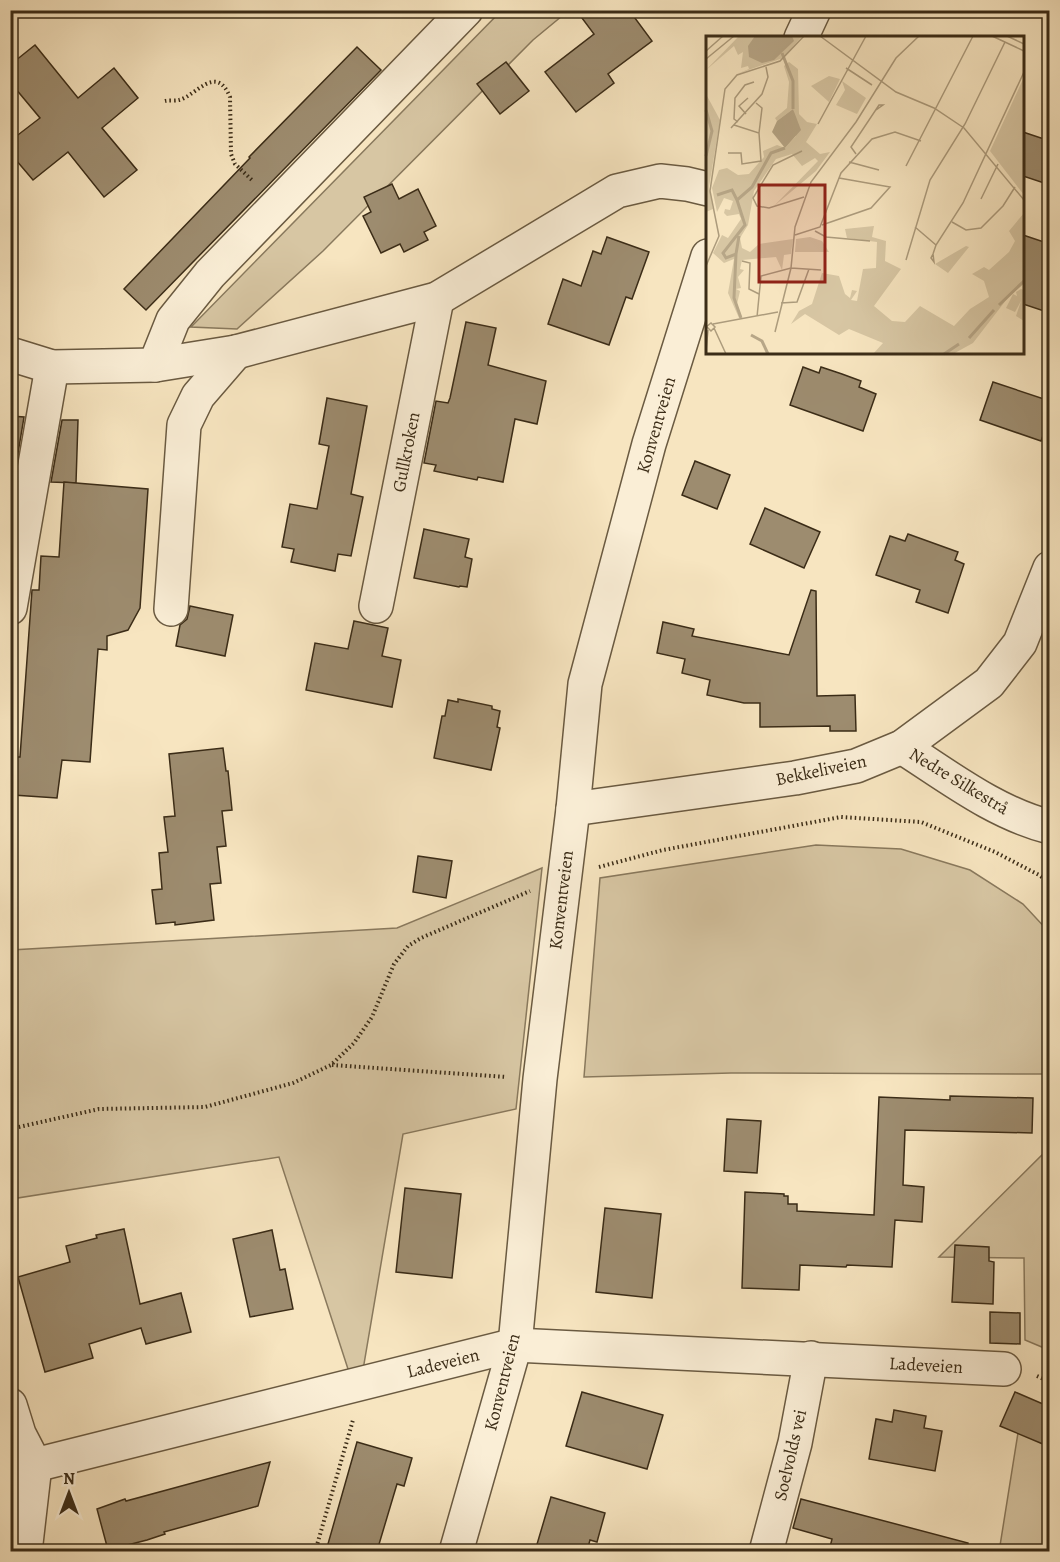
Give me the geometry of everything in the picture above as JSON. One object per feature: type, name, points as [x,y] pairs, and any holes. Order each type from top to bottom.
[{"type":"street","points":[[155,365],[172,320],[210,274],[466,10]]},
{"type":"street","points":[[802,36],[814,10]]},
{"type":"street","points":[[10,354],[52,367],[155,365],[236,352],[437,299],[617,190],[660,181],[706,189]]},
{"type":"street","name":"Konventveien","points":[[456,1551],[515,1345],[540,1079],[573,809],[585,684],[650,444],[706,262]]},
{"type":"street","name":"Gullkroken","points":[[376,606],[437,299]]},
{"type":"street","points":[[171,609],[184,425],[198,396],[236,352]]},
{"type":"street","points":[[10,608],[52,367]]},
{"type":"street","name":"Bekkeliveien","points":[[573,809],[795,778],[856,766],[902,747],[989,682],[1035,637],[1050,568]]},
{"type":"street","name":"Nedre Silkestrå","points":[[902,747],[994,805],[1029,821],[1050,827]]},
{"type":"street","name":"Ladeveien","points":[[35,1465],[515,1345],[1004,1369]]},
{"type":"street","name":"Soelvolds vei","points":[[766,1551],[795,1443],[811,1358]]},
{"type":"street","points":[[10,1405],[19,1434],[35,1465],[25,1551]]},
{"type":"path","points":[[165,100],[181,100],[200,86],[211,83],[220,83],[226,88],[230,97],[231,154],[235,164],[278,204]]},
{"type":"path","points":[[10,1129],[99,1109],[204,1107],[293,1083],[332,1065],[354,1043],[372,1017],[394,964],[408,946],[421,938],[564,876],[663,850],[841,817],[921,822],[995,852],[1050,883]]},
{"type":"path","points":[[332,1065],[540,1079]]},
{"type":"path","points":[[315,1551],[363,1384]]},
{"type":"shaded area","points":[[501,11],[568,11],[533,40],[323,251],[237,329],[191,327]]},
{"type":"shaded area","points":[[816,845],[901,849],[970,870],[1023,904],[1049,932],[1049,1074],[731,1073],[584,1077],[600,878]]},
{"type":"shaded area","points":[[542,868],[516,1109],[403,1134],[363,1370],[348,1369],[279,1157],[11,1199],[11,950],[397,928]]},
{"type":"shaded area","points":[[1044,1153],[1049,1155],[1049,1350],[1025,1340],[1024,1258],[939,1257]]},
{"type":"shaded area","points":[[1021,1414],[1049,1416],[1049,1551],[999,1552]]},
{"type":"building","points":[[576,10],[629,10],[652,41],[608,74],[614,83],[576,112],[545,72],[594,34]]},
{"type":"building","points":[[35,45],[78,98],[114,68],[138,98],[102,128],[137,170],[104,197],[68,152],[33,180],[10,153],[10,141],[40,118],[10,82],[10,65]]},
{"type":"building","points":[[357,47],[381,70],[146,310],[124,289]]},
{"type":"building","points":[[506,62],[529,91],[500,114],[477,84]]},
{"type":"building","points":[[1024,132],[1050,141],[1050,185],[1024,176]]},
{"type":"building","points":[[392,184],[399,199],[418,189],[436,226],[424,232],[428,240],[404,252],[400,244],[381,253],[363,216],[371,212],[364,197]]},
{"type":"building","points":[[1024,235],[1050,244],[1050,313],[1024,304]]},
{"type":"building","points":[[607,237],[649,252],[632,299],[626,297],[609,345],[548,324],[563,279],[581,286],[593,251],[601,254]]},
{"type":"building","points":[[466,322],[496,328],[488,365],[546,381],[537,424],[515,419],[503,482],[478,477],[477,480],[434,471],[436,465],[424,463],[436,401],[448,403],[450,398]]},
{"type":"building","points":[[803,367],[819,373],[821,367],[861,381],[859,387],[876,394],[863,431],[790,405]]},
{"type":"building","points":[[993,382],[1050,401],[1050,416],[1041,441],[980,420]]},
{"type":"building","points":[[327,398],[367,406],[351,494],[363,497],[351,556],[338,554],[335,571],[291,562],[294,549],[282,547],[290,504],[317,509],[329,446],[319,444]]},
{"type":"building","points":[[10,416],[24,417],[17,459],[10,459]]},
{"type":"building","points":[[62,420],[78,420],[76,483],[51,482]]},
{"type":"building","points":[[695,461],[730,475],[717,509],[682,495]]},
{"type":"building","points":[[64,482],[148,489],[140,608],[128,630],[107,636],[107,650],[98,649],[90,762],[62,760],[57,798],[13,795],[16,757],[20,757],[32,590],[39,590],[41,556],[59,557]]},
{"type":"building","points":[[765,508],[820,532],[804,568],[750,544]]},
{"type":"building","points":[[424,529],[469,539],[465,557],[472,559],[467,587],[414,578]]},
{"type":"building","points":[[908,534],[958,552],[955,560],[964,564],[948,613],[916,602],[920,590],[876,575],[890,536],[905,541]]},
{"type":"building","points":[[811,590],[816,591],[817,696],[855,695],[856,731],[830,731],[830,726],[760,727],[760,703],[744,703],[707,695],[710,680],[682,673],[685,659],[657,653],[663,622],[694,629],[692,636],[789,655]]},
{"type":"building","points":[[190,606],[233,615],[225,656],[176,646],[180,625],[187,619]]},
{"type":"building","points":[[354,621],[388,628],[382,656],[401,660],[392,707],[306,690],[315,643],[348,649]]},
{"type":"building","points":[[458,699],[492,706],[492,709],[500,711],[497,727],[500,728],[491,770],[434,758],[442,716],[445,716],[448,700],[458,702]]},
{"type":"building","points":[[223,748],[232,810],[222,811],[226,846],[217,847],[221,883],[210,884],[214,920],[175,925],[175,922],[156,924],[152,890],[162,889],[159,853],[168,852],[164,817],[175,816],[169,754]]},
{"type":"building","points":[[418,856],[452,861],[446,898],[413,892]]},
{"type":"building","points":[[950,1096],[1033,1098],[1032,1133],[905,1130],[903,1185],[924,1187],[922,1222],[895,1220],[892,1267],[800,1265],[799,1290],[742,1288],[745,1192],[784,1194],[788,1196],[788,1204],[797,1204],[797,1211],[874,1215],[879,1097],[950,1100]]},
{"type":"building","points":[[727,1119],[761,1121],[757,1173],[724,1171]]},
{"type":"building","points":[[405,1188],[461,1194],[452,1278],[396,1272]]},
{"type":"building","points":[[605,1208],[661,1214],[652,1298],[596,1292]]},
{"type":"building","points":[[124,1229],[140,1304],[181,1293],[191,1332],[146,1344],[141,1328],[89,1344],[93,1358],[45,1372],[18,1277],[70,1262],[66,1246],[97,1238],[96,1235]]},
{"type":"building","points":[[272,1230],[280,1270],[285,1269],[293,1309],[250,1317],[233,1239]]},
{"type":"building","points":[[955,1245],[989,1247],[989,1261],[994,1262],[993,1304],[952,1302]]},
{"type":"building","points":[[990,1312],[1020,1313],[1020,1344],[990,1343]]},
{"type":"building","points":[[582,1392],[663,1415],[647,1469],[566,1446]]},
{"type":"building","points":[[1015,1392],[1050,1407],[1050,1447],[1000,1426]]},
{"type":"building","points":[[894,1410],[926,1416],[924,1428],[942,1431],[935,1471],[869,1459],[876,1419],[892,1422]]},
{"type":"building","points":[[357,1442],[412,1458],[404,1486],[397,1484],[377,1551],[326,1551]]},
{"type":"building","points":[[270,1462],[258,1506],[108,1550],[97,1509],[125,1499],[126,1501]]},
{"type":"building","points":[[551,1497],[605,1513],[597,1542],[590,1540],[587,1551],[535,1551]]},
{"type":"building","points":[[801,1499],[968,1543],[967,1551],[829,1551],[832,1539],[793,1528]]}]
